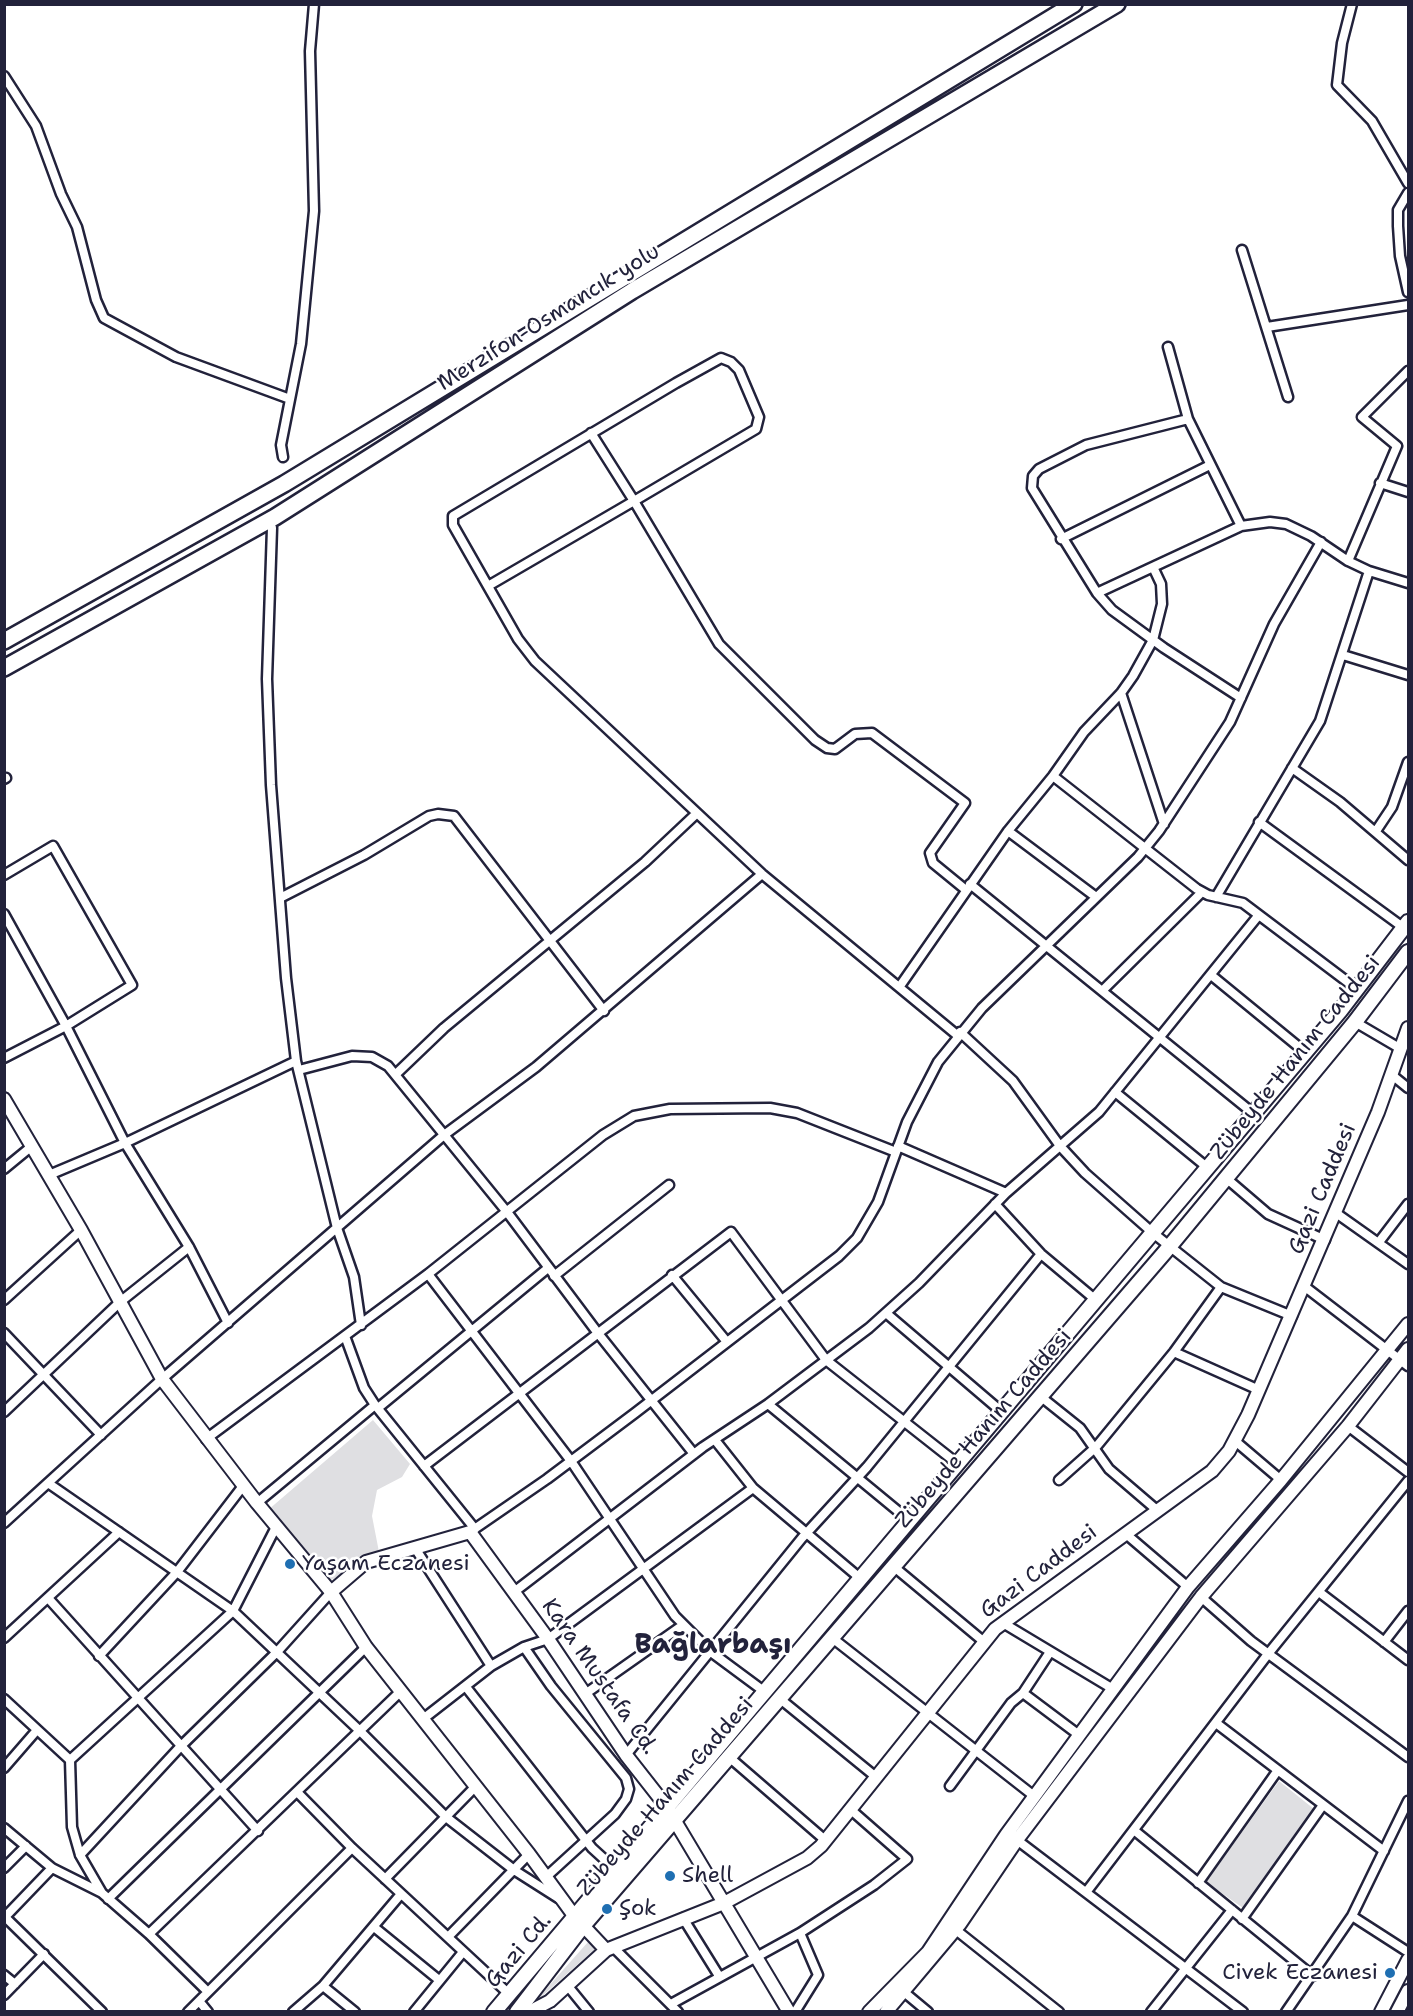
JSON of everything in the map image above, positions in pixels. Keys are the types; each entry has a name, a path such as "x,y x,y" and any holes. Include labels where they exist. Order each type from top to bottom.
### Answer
{"highway":[{"name":"Merzifon-Osmancık yolu","path":"4,640 284,484 1074,4"},
{"name":"Merzifon-Osmancık yolu","path":"4,668 275,517 632,291 1117,4"}],"main road":[{"path":"579,1921 615,1869 666,1806 1254,1114 1357,989 1406,925"},
{"name":"Zübeyde Hanım Caddesi","path":"579,1921 674,1820 1170,1245 1355,1022 1408,952"},
{"name":"Gazi Cd.","path":"494,2012 579,1921"},
{"name":"Gazi Cd.","path":"517,2012 579,1921"}],"street":[{"path":"283,458 281,445 301,344 314,211 310,51 314,4"},
{"path":"1352,4 1342,43 1336,85 1372,121 1408,183"},
{"path":"4,76 36,126 60,194 78,227 96,300 105,318 176,357 290,399"},
{"path":"1408,193 1398,210 1408,292"},
{"path":"1242,250 1288,397"},
{"path":"1267,327 1408,306"},
{"path":"1168,347 1188,418 1241,526"},
{"path":"488,586 756,429 759,417 739,370 731,362 721,358 453,516 453,525 518,639 535,661 762,874 959,1034 1013,1081 1060,1146 1085,1173 1153,1233 1221,1287 1292,1316"},
{"path":"1348,561 1397,446 1362,417 1408,371"},
{"path":"1188,418 1098,440 1036,472 1032,488 1061,539 1097,593 1112,610 1241,698"},
{"path":"591,433 719,644 815,740 827,748 835,749 855,734 872,733 966,803 930,853 933,864 1047,945 1254,1114"},
{"path":"1061,539 1210,465"},
{"path":"1380,483 1408,492"},
{"path":"1097,593 1241,526 1277,522 1321,542 1348,561 1369,571 1408,582"},
{"path":"272,528 267,679 271,785 296,1061 338,1228 354,1277 360,1325"},
{"path":"80,1855 180,1747 277,1652 331,1592 366,1562 473,1531 653,1399 839,1256 857,1238 878,1202 897,1149 938,1062 959,1034 1146,848 1164,824 1230,722 1274,624 1321,542"},
{"path":"900,986 1008,831 1053,776 1084,732 1121,693 1153,640 1162,594 1153,567"},
{"path":"1216,897 1320,721 1369,571"},
{"path":"1343,655 1408,675"},
{"path":"1121,693 1164,824"},
{"path":"1376,831 1392,807 1408,762"},
{"path":"1292,768 1376,831 1408,860"},
{"path":"1053,776 1202,892 1243,903 1357,989"},
{"path":"280,898 364,855 429,816 446,814 454,816 551,939 604,1011"},
{"path":"396,1074 444,1028 645,862 696,814"},
{"path":"1259,822 1406,925"},
{"path":"1008,831 1096,897"},
{"path":"4,875 53,846 132,985 66,1026 4,1058"},
{"path":"4,1523 162,1379 444,1135 536,1067 762,874"},
{"path":"1103,990 1202,892"},
{"path":"4,914 66,1026 125,1143 189,1247 228,1323"},
{"path":"514,1592 694,1454 768,1404 886,1313 919,1283 994,1204 1099,1112 1258,916"},
{"path":"1211,975 1305,1052"},
{"path":"1355,1022 1401,1049"},
{"name":"Gazi Caddesi","path":"529,2012 550,2001 610,1948 723,1903 807,1858 825,1840 983,1641 1003,1623 1212,1472 1234,1440 1292,1316 1392,1075 1408,1028"},
{"path":"299,1070 328,1060 363,1055 380,1060 396,1074 507,1212 597,1332 653,1399 694,1454"},
{"path":"49,1175 125,1143 296,1061"},
{"path":"1392,1075 1408,1088"},
{"path":"1115,1092 1208,1168"},
{"path":"4,1099 81,1230 162,1379 206,1439 331,1592 366,1647 530,1854 579,1921 678,2012"},
{"path":"206,1439 428,1274 613,1128 634,1116 658,1110 756,1107 783,1110 897,1149 1006,1193"},
{"path":"4,1169 32,1146"},
{"path":"1226,1178 1268,1214 1325,1240"},
{"path":"257,1503 472,1332 669,1185"},
{"path":"994,1204 1041,1254 1096,1301"},
{"path":"1379,1242 1408,1204"},
{"path":"1336,1214 1408,1264"},
{"path":"4,1300 81,1230"},
{"path":"424,1466 518,1392 731,1232 826,1359 958,1464"},
{"path":"4,1412 120,1302 189,1247"},
{"path":"626,1755 806,1534 904,1422 1041,1254"},
{"path":"428,1274 571,1461 683,1624 711,1652 765,1692"},
{"path":"672,1275 727,1342"},
{"path":"1059,1480 1096,1447 1174,1352 1221,1287"},
{"path":"1304,1287 1404,1363"},
{"path":"886,1313 1002,1412"},
{"path":"869,2012 927,1952 1034,1796 1188,1587 1281,1480 1408,1324"},
{"path":"4,1333 101,1435"},
{"path":"345,1336 364,1388 376,1407 473,1531"},
{"path":"886,2012 956,1930 1017,1840 1201,1597 1404,1363 1408,1349"},
{"path":"1174,1352 1259,1390"},
{"path":"1040,1396 1080,1428 1096,1447 1109,1469 1158,1511"},
{"path":"768,1404 910,1521"},
{"path":"1348,1426 1408,1472"},
{"path":"715,1440 753,1488 861,1579"},
{"path":"1234,1440 1281,1480"},
{"path":"1087,1891 1268,1654 1408,1481"},
{"path":"48,1483 234,1611 446,1817 514,1870 564,1902"},
{"path":"99,1656 177,1572 243,1486"},
{"path":"423,1719 491,1666 524,1647 548,1639 753,1488"},
{"path":"70,1760 234,1611 276,1527"},
{"name":"Kara Mustafa Cd.","path":"473,1531 626,1755 666,1806 789,2012"},
{"path":"4,1638 119,1532"},
{"path":"1126,1534 1188,1587"},
{"path":"416,1548 491,1666"},
{"path":"893,1566 983,1641"},
{"path":"1318,1592 1408,1660"},
{"path":"1201,1597 1268,1654 1408,1757"},
{"path":"48,1598 258,1831"},
{"path":"1384,1642 1408,1611"},
{"path":"1003,1623 1113,1689"},
{"path":"585,1694 683,1624"},
{"path":"831,1637 926,1714 1034,1796"},
{"path":"105,1896 219,1790 366,1647"},
{"path":"524,1647 551,1686 626,1778 629,1788 622,1806 546,1877"},
{"path":"950,1786 1011,1703 1023,1693 1050,1652"},
{"path":"466,1687 587,1840 615,1869"},
{"path":"149,1934 298,1793 401,1691"},
{"path":"1023,1693 1079,1735"},
{"path":"779,1698 876,1777"},
{"path":"4,1700 70,1760 72,1827 80,1855 105,1896"},
{"path":"1216,1723 1384,1851"},
{"path":"4,1768 37,1730"},
{"path":"729,1756 825,1840"},
{"path":"1198,1883 1278,1770"},
{"path":"385,1879 476,1786"},
{"path":"298,1793 352,1848 509,1994"},
{"path":"1287,2012 1352,1916 1408,1801"},
{"path":"1242,1919 1323,1805"},
{"path":"671,2004 800,1933 907,1859 850,1809"},
{"path":"4,1828 52,1868 105,1896 149,1934 208,1992"},
{"path":"1135,1831 1312,1976"},
{"path":"1017,1840 1087,1891 1243,2012"},
{"path":"4,1868 26,1846"},
{"path":"188,2012 352,1848"},
{"path":"448,1937 530,1854"},
{"path":"52,1868 5,1917 102,2012"},
{"path":"293,2012 323,1986 401,1894"},
{"path":"1151,2012 1185,1966 1232,1910"},
{"path":"1352,1916 1408,1960 1381,2012"},
{"path":"683,1918 719,1976"},
{"path":"374,1927 439,1980"},
{"path":"956,1930 1059,2012"},
{"path":"795,2012 818,1975 800,1933"},
{"path":"414,2012 463,1952"},
{"path":"4,1995 44,1954"},
{"path":"4,1975 15,1984"},
{"path":"567,1985 589,2012"},
{"path":"323,1986 355,2012"},
{"path":"1397,2012 1408,1991"},
{"path":"904,1992 928,2012"},
{"path":"199,2001 208,2012"}],"shaded area":[{"path":"373,1420 410,1464 402,1477 377,1490 372,1516 379,1552 328,1582 268,1510"},
{"path":"1279,1781 1314,1809 1243,1908 1206,1882"},
{"path":"588,1942 595,1949 531,2006"}],"place":[{"name":"Yaşam Eczanesi","path":"290,1564"},
{"name":"Shell","path":"670,1876"},
{"name":"Şok","path":"607,1909"},
{"name":"Civek Eczanesi","path":"1390,1973"}],"district":[{"name":"Bağlarbaşı","path":"713,1646"}]}
